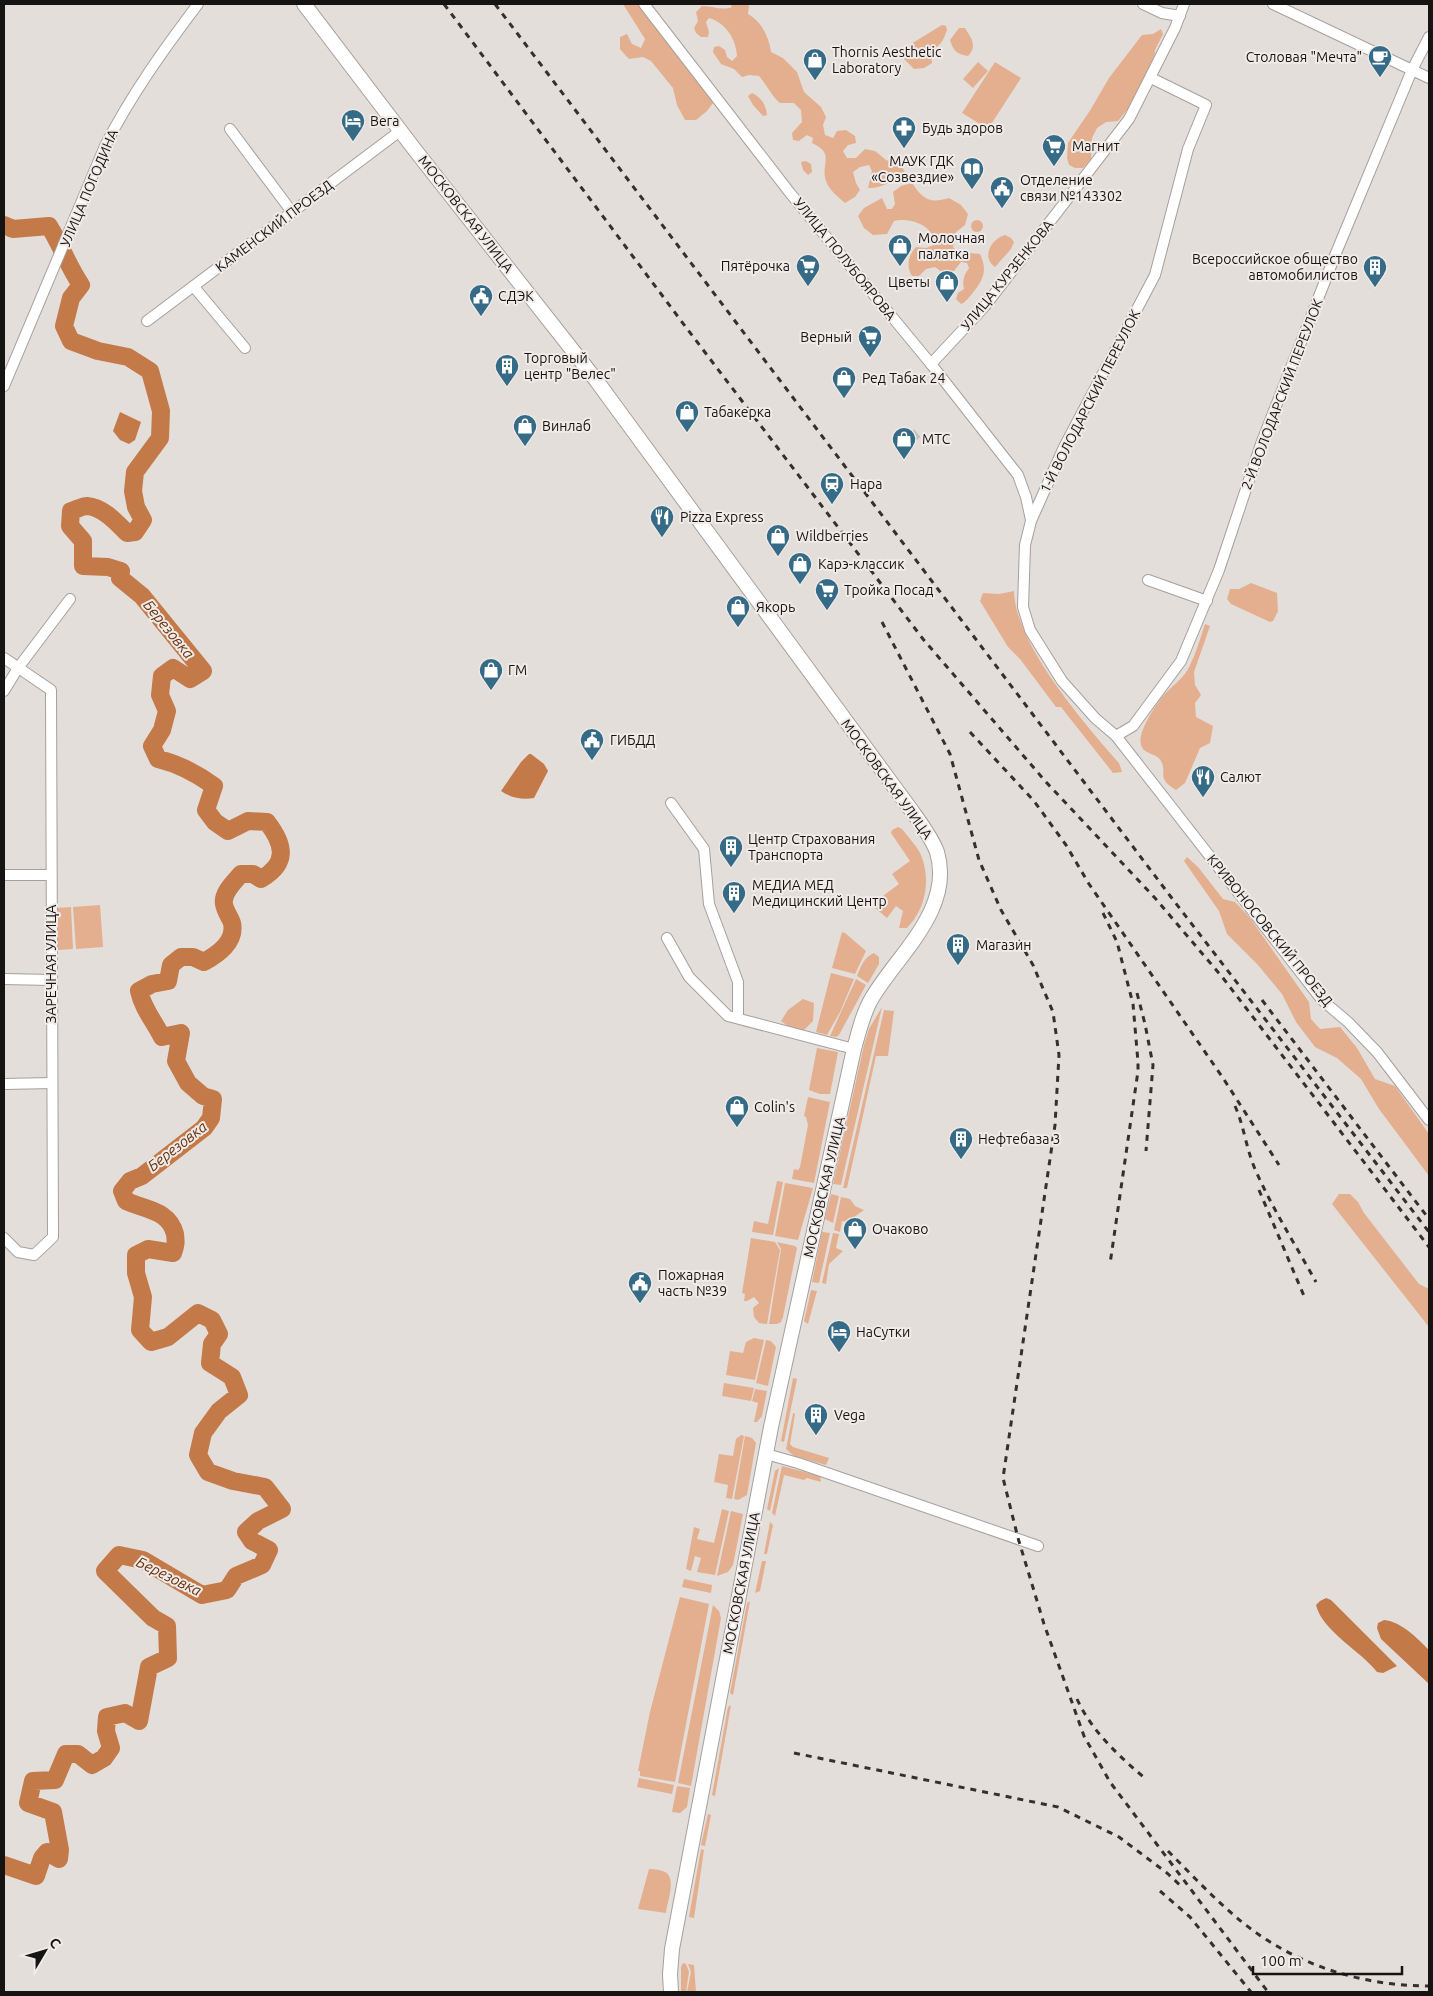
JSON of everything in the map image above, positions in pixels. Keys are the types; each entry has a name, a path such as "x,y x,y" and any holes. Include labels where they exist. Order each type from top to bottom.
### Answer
{"main road":[{"name":"МОСКОВСКАЯ УЛИЦА","path":"304,4 400,131 602,387 909,807 934,845 938,857 940,875 935,902 920,930 871,999 854,1049 766,1454 673,1943 670,1962 671,1992"}],"street":[{"name":"УЛИЦА ПОГОДИНА","path":"4,386 115,126 162,52 198,4"},
{"name":"УЛИЦА ПОЛУБОЯРОВА","path":"644,4 790,192 931,364 1018,475 1026,497 1031,520"},
{"path":"1143,4 1162,13 1180,16"},
{"name":"УЛИЦА КУРЗЕНКОВА","path":"931,364 985,306 1123,127 1151,78 1184,4"},
{"path":"1273,4 1429,78"},
{"name":"2-Й ВОЛОДАРСКИЙ ПЕРЕУЛОК","path":"1116,736 1133,726 1181,661 1220,570 1261,444 1336,253 1412,70 1429,37"},
{"name":"1-Й ВОЛОДАРСКИЙ ПЕРЕУЛОК","path":"1116,736 1095,718 1062,681 1030,630 1024,607 1025,545 1031,520 1064,447 1155,275 1188,149 1206,105 1151,78"},
{"path":"230,129 292,212"},
{"name":"КАМЕНСКИЙ ПРОЕЗД","path":"147,320 194,287 400,131"},
{"path":"194,287 245,348"},
{"path":"1148,580 1207,601"},
{"path":"4,692 18,668 70,599"},
{"path":"4,658 18,668"},
{"name":"ЗАРЕЧНАЯ УЛИЦА","path":"4,1238 18,1252 34,1254 52,1237 51,690 18,668"},
{"name":"КРИВОНОСОВСКИЙ ПРОЕЗД","path":"1116,736 1322,1000 1348,1022 1377,1052 1429,1120"},
{"path":"671,803 704,849 709,904 738,982 738,1018"},
{"path":"4,875 50,875"},
{"path":"667,938 689,977 728,1016 854,1049"},
{"path":"4,980 51,980"},
{"path":"4,1084 52,1083"},
{"path":"766,1454 1038,1546"}],"shaded area":[{"path":"623,4 642,4 705,87 713,103 696,120 685,120 677,105 673,88 651,61 643,57 629,59 620,49 620,37 627,34 632,44 641,48 645,39"},
{"path":"730,4 747,4 749,6 748,14 764,30 771,52 783,58 797,72 804,92 821,107 826,117 823,125 825,135 833,138 837,131 846,130 855,136 856,143 848,145 843,151 847,158 856,158 865,149 875,151 886,160 900,164 905,172 888,183 868,188 872,171 869,165 860,167 853,172 860,190 855,197 845,203 837,196 826,181 825,155 819,147 812,143 813,138 807,135 799,141 793,140 792,133 802,122 801,110 794,103 780,103 759,76 749,75 742,77 734,69 721,64 713,52 714,47 719,46 725,50 727,57 732,61 737,56 735,44 729,32 715,20 709,18 706,22 709,32 708,37 701,37 696,33 694,28 698,21 696,12 702,6 725,9 732,7"},
{"path":"942,25 946,26 947,30 942,42 932,52 932,63 924,68 914,69 904,59 903,51 906,47"},
{"path":"959,28 965,28 973,45 973,49 968,56 956,51 951,44 950,40"},
{"path":"1161,29 1163,34 1155,50 1154,60 1144,85 1118,121 1106,122 1097,128 1092,138 1091,159 1083,168 1075,168 1069,165 1067,158 1068,143 1109,78 1142,35 1153,34"},
{"path":"978,62 988,71 973,88 963,79"},
{"path":"995,62 1021,78 988,129 962,113"},
{"path":"752,93 763,102 767,115 763,116 753,105 748,96"},
{"path":"806,161 811,164 812,172 808,175 803,170 801,162"},
{"path":"912,183 927,199 942,200 949,198 961,205 968,214 965,225 956,232 953,247 961,255 970,253 980,254 984,270 976,289 961,304 956,299 958,293 964,289 964,278 969,268 967,263 961,262 953,272 943,273 935,267 926,269 919,276 912,276 910,272 909,261 916,247 926,248 934,245 932,234 928,229 914,222 898,220 894,221 887,234 873,235 864,228 858,216 864,208 882,198 887,209 892,209 895,204 893,192 901,186"},
{"path":"975,220 979,220 983,226 979,232 975,232 971,228 971,224"},
{"path":"1005,235 1014,242 1011,249 995,267 989,258 989,249 996,240"},
{"path":"120,412 141,422 135,440 129,444 120,440 113,431"},
{"path":"1251,583 1277,593 1278,611 1273,621 1270,622 1231,604 1227,599 1230,589 1239,589"},
{"path":"1014,591 1017,612 1026,635 1039,658 1071,705 1119,763 1122,772 1113,773 1061,707 1056,707 1020,659 1008,647 980,601 983,593 999,594"},
{"path":"1205,624 1210,626 1194,672 1195,685 1201,695 1195,703 1196,717 1213,726 1210,743 1200,748 1185,783 1176,790 1164,779 1163,765 1159,758 1145,751 1140,740 1144,727 1156,706 1187,671"},
{"path":"529,754 544,764 548,771 534,798 517,798 501,791 521,762"},
{"path":"898,827 902,829 921,855 926,874 925,894 919,912 907,928 899,928 903,911 896,906 887,918 874,907 875,902 899,884 892,874 910,861 891,833 892,830"},
{"path":"1187,857 1198,867 1223,899 1235,902 1250,918 1309,1002 1311,1019 1320,1029 1340,1027 1357,1048 1375,1079 1395,1086 1429,1134 1429,1176 1379,1109 1361,1079 1337,1058 1315,1047 1296,1022 1282,994 1258,965 1227,934 1219,911 1184,861"},
{"path":"100,905 103,947 76,949 73,907"},
{"path":"71,907 73,949 58,950 56,908"},
{"path":"842,932 866,951 855,974 832,968"},
{"path":"874,953 879,957 879,964 868,983 857,976 865,959"},
{"path":"831,973 854,979 840,1012 827,1035 816,1032"},
{"path":"856,979 866,985 839,1035 836,1037 830,1036"},
{"path":"803,999 814,1003 813,1021 804,1030 792,1029 781,1021 788,1010"},
{"path":"882,1007 841,1185 833,1184 864,1045 869,1029"},
{"path":"884,1010 894,1011 888,1056 876,1056 847,1188 843,1188"},
{"path":"817,1048 838,1052 830,1094 820,1094 809,1090"},
{"path":"808,1097 830,1102 814,1183 792,1179 794,1169 798,1170 800,1167 808,1125 804,1116"},
{"path":"777,1181 783,1182 773,1235 752,1232 754,1221 768,1224"},
{"path":"785,1183 813,1188 798,1240 775,1236"},
{"path":"831,1194 839,1196 833,1223 825,1219"},
{"path":"1339,1194 1350,1194 1358,1202 1364,1213 1419,1284 1429,1289 1429,1327 1332,1204"},
{"path":"841,1197 850,1199 855,1206 864,1210 847,1222 842,1221 840,1232 834,1230"},
{"path":"822,1232 830,1233 819,1283 812,1282"},
{"path":"833,1233 839,1234 836,1248 843,1251 829,1264 826,1284 822,1283"},
{"path":"751,1238 775,1242 780,1250 767,1324 759,1323 754,1317 753,1308 759,1303 754,1297 744,1301 745,1294 742,1293"},
{"path":"777,1242 797,1248 783,1317 781,1322 777,1324 769,1324 781,1249"},
{"path":"811,1290 817,1291 808,1324 804,1321"},
{"path":"754,1338 764,1340 755,1380 726,1375 730,1351 743,1353 746,1342"},
{"path":"766,1340 771,1341 776,1347 768,1386 756,1383"},
{"path":"793,1378 797,1379 784,1442 781,1441"},
{"path":"724,1383 754,1388 751,1401 722,1396"},
{"path":"755,1389 767,1391 762,1416 757,1422 754,1422 758,1403 752,1401"},
{"path":"793,1413 795,1414 790,1444 793,1447 829,1458 826,1465 794,1456 786,1449"},
{"path":"741,1435 744,1436 732,1499 726,1498 728,1485 714,1482 719,1454 733,1456 736,1439"},
{"path":"745,1436 752,1438 756,1443 747,1495 738,1500 734,1499"},
{"path":"782,1466 820,1476 821,1482 784,1475 775,1516 772,1513"},
{"path":"779,1468 770,1511 767,1509 775,1471"},
{"path":"722,1509 729,1511 715,1575 697,1572 701,1558 695,1556 691,1571 686,1569 694,1527 700,1529 697,1539 714,1543"},
{"path":"731,1511 743,1514 733,1565 728,1572 717,1576"},
{"path":"770,1522 773,1525 767,1554 764,1554"},
{"path":"762,1561 766,1561 760,1591 755,1593"},
{"path":"684,1579 712,1585 711,1593 682,1587"},
{"path":"680,1597 709,1604 675,1782 640,1776 640,1771 638,1771 650,1712"},
{"path":"1326,1598 1331,1600 1397,1666 1383,1673 1377,1672 1334,1632 1320,1614 1316,1605"},
{"path":"750,1601 733,1695 730,1693 747,1603"},
{"path":"713,1605 719,1611 721,1618 691,1786 678,1783"},
{"path":"1384,1620 1403,1627 1429,1650 1429,1684 1381,1639 1377,1628 1378,1623"},
{"path":"731,1705 715,1796 712,1795 728,1707"},
{"path":"639,1778 674,1785 672,1794 637,1787"},
{"path":"677,1786 690,1788 687,1807 680,1813 672,1812"},
{"path":"708,1814 711,1815 705,1846 701,1845"},
{"path":"701,1849 704,1850 694,1918 689,1917"},
{"path":"649,1869 665,1872 669,1875 671,1885 666,1913 638,1909"},
{"path":"683,1963 686,1964 689,1972 686,1992 681,1992 681,1967"},
{"path":"688,1964 694,1965 696,1992 687,1992 691,1972"}],"waterway":[{"name":"Березовка","path":"4,225 13,229 49,226 81,285 71,298 64,326 71,341 98,351 128,357 150,371 161,411 160,438 135,472 133,491 136,507 143,520 135,532 127,533 104,512 87,506 71,511 70,526 83,541 83,566 108,567 121,571 120,578 142,596 203,671 190,679 173,668 162,676 160,695 167,711 162,730 152,746 158,759 187,770 214,786 206,810 215,822 228,831 248,821 267,822 280,845 280,860 270,873 261,879 253,874 241,874 227,892 224,904 233,930 225,947 204,962 193,957 181,957 171,965 168,981 152,984 139,991 146,1009 162,1037 181,1033 176,1061 188,1083 203,1096 213,1099 211,1118 204,1128 142,1176 130,1181 122,1191 126,1201 162,1215 168,1220 175,1234 176,1244 173,1253 148,1249 136,1255 136,1273 143,1297 140,1330 151,1342 168,1337 198,1313 212,1320 219,1334 212,1344 210,1363 232,1377 239,1395 219,1411 203,1433 198,1455 208,1472 233,1481 265,1487 282,1509 258,1521 246,1532 252,1541 269,1550 262,1565 236,1576 227,1590 202,1595 143,1560 119,1555 105,1571 153,1618 167,1626 168,1658 149,1667 139,1721 125,1713 107,1717 106,1731 111,1748 104,1758 92,1765 78,1754 66,1754 55,1780 33,1781 28,1803 53,1812 60,1850 59,1859 47,1852 42,1858 36,1876 4,1865"}],"tunnel":[{"path":"898,449 920,431"}],"railway":[{"path":"444,4 685,326 923,639 1046,782 1155,898 1223,978 1429,1247"},
{"path":"495,4 1171,897 1429,1232"},
{"path":"882,622 950,754 979,860 1001,910 1033,965 1053,1012 1059,1055 1055,1125 1003,1478 1018,1538 1044,1624 1084,1736 1110,1782 1268,1992"},
{"path":"970,732 1034,801 1066,845 1089,884 1223,1078 1279,1165"},
{"path":"1103,913 1117,942 1133,1004 1138,1062 1110,1264"},
{"path":"1137,993 1153,1065 1146,1151"},
{"path":"1262,1000 1429,1219"},
{"path":"1235,1106 1252,1161 1262,1183 1276,1212 1316,1282"},
{"path":"1259,1190 1304,1296"},
{"path":"1077,1699 1090,1722 1099,1733 1117,1753 1147,1780"},
{"path":"794,1753 1058,1807 1119,1837 1167,1873 1182,1887"},
{"path":"1168,1851 1232,1914 1284,1950 1330,1970 1354,1977 1379,1982 1429,1986"},
{"path":"1160,1891 1190,1917 1251,1992"}],"place":[{"name":"Столовая \"Мечта\"","path":"1380,78"},
{"name":"Thornis Aesthetic Laboratory","path":"815,81"},
{"name":"Вега","path":"353,142"},
{"name":"Будь здоров","path":"904,149"},
{"name":"Магнит","path":"1054,167"},
{"name":"МАУК ГДК «Созвездие»","path":"972,190"},
{"name":"Отделение связи №143302","path":"1002,209"},
{"name":"Молочная палатка","path":"900,267"},
{"name":"Пятёрочка","path":"808,287"},
{"name":"Всероссийское общество автомобилистов","path":"1375,288"},
{"name":"Цветы","path":"947,303"},
{"name":"СДЭК","path":"481,317"},
{"name":"Верный","path":"870,358"},
{"name":"Торговый центр \"Велес\"","path":"507,387"},
{"name":"Ред Табак 24","path":"844,399"},
{"name":"Табакерка","path":"687,433"},
{"name":"Винлаб","path":"525,447"},
{"name":"МТС","path":"904,460"},
{"name":"Нара","path":"832,505"},
{"name":"Pizza Express","path":"662,538"},
{"name":"Wildberries","path":"778,557"},
{"name":"Карэ-классик","path":"800,585"},
{"name":"Тройка Посад","path":"827,611"},
{"name":"Якорь","path":"738,628"},
{"name":"ГМ","path":"491,691"},
{"name":"ГИБДД","path":"592,761"},
{"name":"Салют","path":"1203,798"},
{"name":"Центр Страхования Транспорта","path":"731,868"},
{"name":"МЕДИА МЕД Медицинский Центр","path":"734,914"},
{"name":"Магазин","path":"958,966"},
{"name":"Colin's","path":"737,1128"},
{"name":"Нефтебаза 3","path":"961,1160"},
{"name":"Очаково","path":"855,1250"},
{"name":"Пожарная часть №39","path":"640,1304"},
{"name":"НаСутки","path":"839,1353"},
{"name":"Vega","path":"816,1436"}]}
